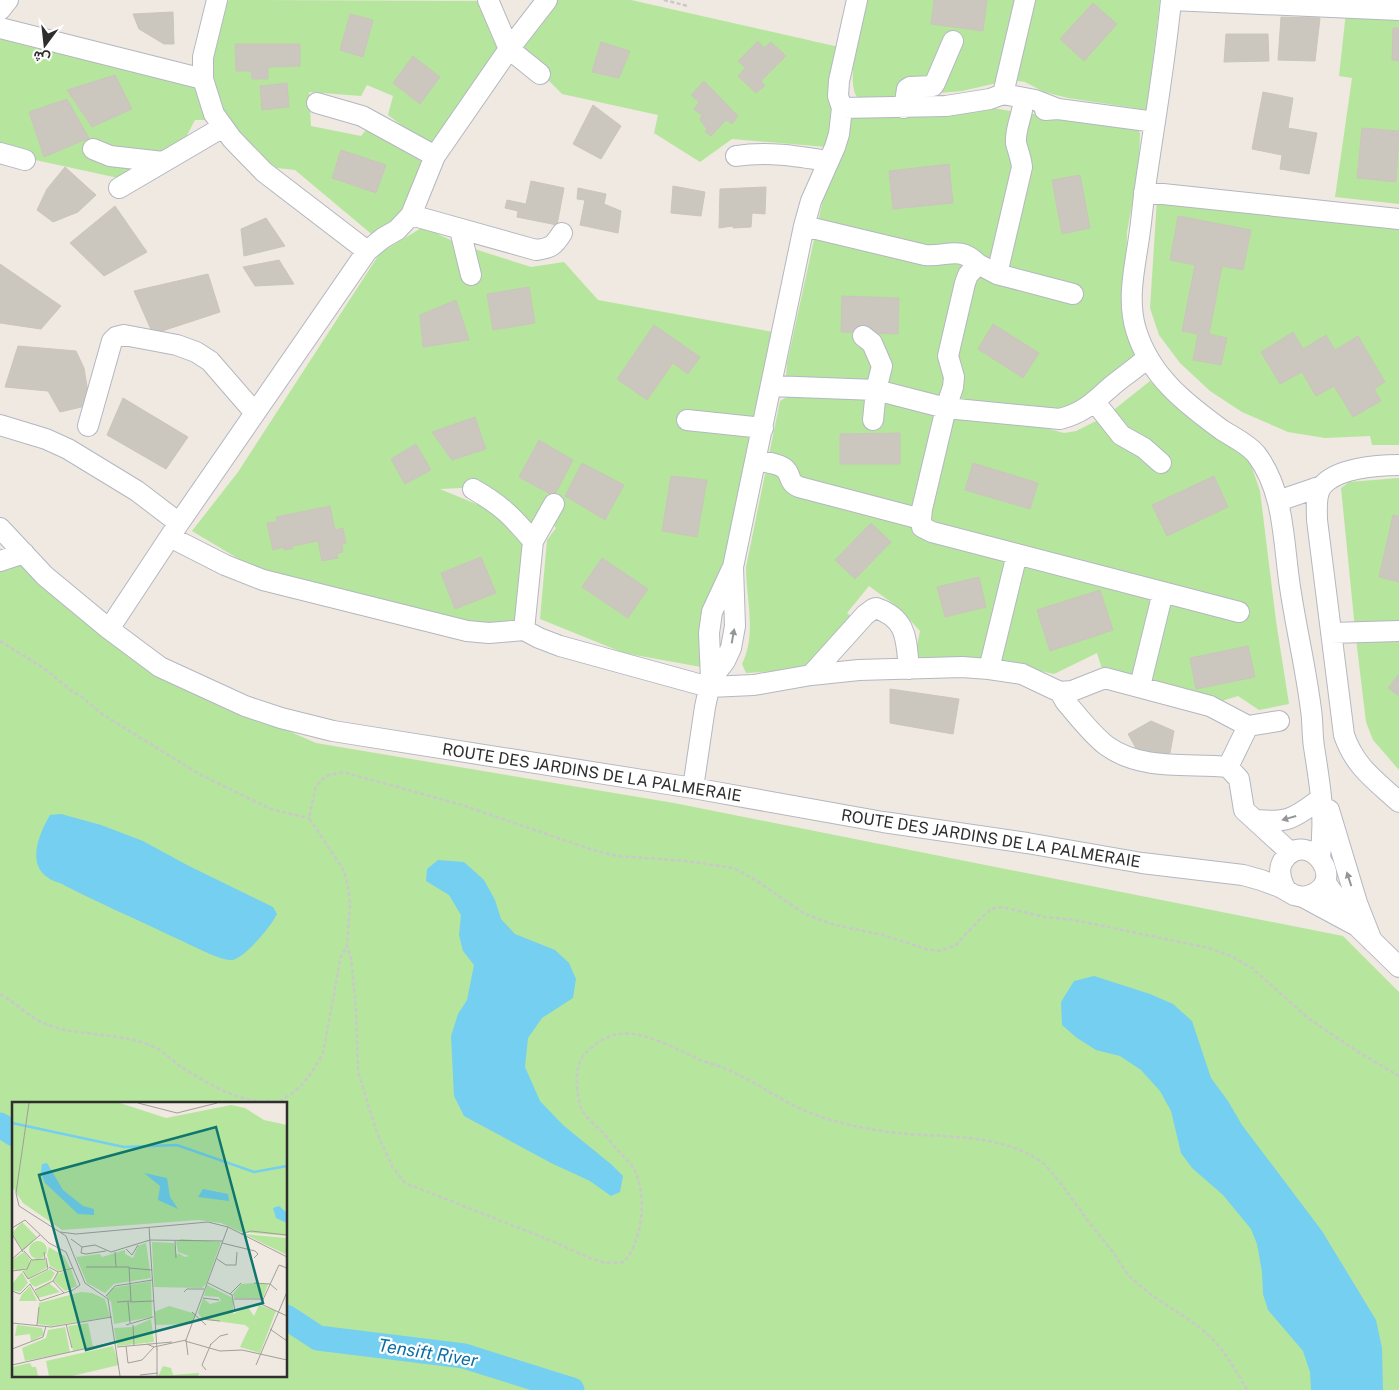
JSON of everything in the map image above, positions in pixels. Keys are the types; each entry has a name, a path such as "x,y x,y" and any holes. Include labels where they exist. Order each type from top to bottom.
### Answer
{"street":[{"path":"0,10 8,0"},
{"path":"217,0 202,57 203,80 214,114 232,139 264,172 367,251"},
{"path":"488,0 509,49 540,74"},
{"path":"109,630 174,530 367,251 383,238 398,230 411,215 435,156 509,49 547,0"},
{"path":"694,788 710,683 725,661 731,648 735,626 733,567 804,226 811,201 839,134 842,108 838,96 840,81 857,0"},
{"path":"997,96 1025,0"},
{"path":"1325,882 1320,890 1312,895 1295,893 1282,882 1280,873 1299,856 1322,842 1311,711 1278,501 1266,469 1254,451 1185,402 1162,380 1147,358 1136,332 1131,309 1132,280 1161,88 1170,0 1399,10"},
{"path":"0,28 203,80"},
{"path":"904,108 907,90 910,87 927,88 933,86 953,41"},
{"path":"842,108 946,106 997,96 1035,100 1058,109"},
{"path":"997,96 1008,107 1022,110 1058,109 1155,122"},
{"path":"317,103 362,116 435,156"},
{"path":"997,274 1022,167 1016,141 1017,127 1022,110"},
{"path":"119,188 223,126"},
{"path":"93,149 110,156 163,162"},
{"path":"0,153 25,160"},
{"path":"736,156 772,154 828,161"},
{"path":"1144,192 1399,219"},
{"path":"411,215 536,250 554,245 562,233"},
{"path":"804,226 925,254 937,256 958,252 997,274 1073,294"},
{"path":"460,230 470,275"},
{"path":"978,264 968,275 965,283 948,356 954,377 953,387 946,408 921,519 922,527 932,532 1239,612"},
{"path":"88,426 112,341 116,336 124,335 177,345 196,352 210,361 255,413"},
{"path":"863,336 872,343 882,366 876,390 873,420"},
{"path":"771,386 876,390 946,408 1060,419 1075,415 1095,402 1147,358"},
{"path":"1095,402 1121,435 1144,448 1161,463"},
{"path":"687,420 763,428"},
{"path":"0,425 46,439 68,449 137,491 174,530 225,565 263,580 467,631 489,633 524,630 560,646 710,683 754,685 812,675 859,670 962,667 1022,674 1060,692 1072,691 1105,678 1210,706 1248,726 1279,721"},
{"path":"756,460 782,466 786,469 791,482 799,487 921,519"},
{"path":"1278,501 1322,486 1332,478 1345,473 1377,466 1399,465"},
{"path":"1322,486 1318,496 1317,520 1344,735 1357,763 1399,802"},
{"path":"473,489 494,501 508,512 533,541"},
{"path":"524,630 533,541 554,504"},
{"name":"ROUTE DES JARDINS DE LA PALMERAIE","path":"0,528 44,576 109,630 160,667 202,688 245,706 281,718 333,731 694,788 883,822 1026,843 1142,863 1243,875 1295,893 1357,926"},
{"path":"0,561 24,553"},
{"path":"989,669 1017,554"},
{"path":"1140,686 1163,592"},
{"path":"812,675 865,614 873,608 897,620 903,628 906,639 908,669"},
{"path":"1331,633 1399,631"},
{"path":"1060,692 1065,701 1107,746 1128,757 1152,764 1228,768 1239,779 1244,810 1299,856"},
{"path":"1228,768 1248,726"},
{"path":"1257,820 1272,822 1296,817 1318,793"},
{"path":"1318,793 1372,941"},
{"name":"ROUTE DES JARDINS DE LA PALMERAIE","path":"1243,875 1299,856 1325,865 1325,882 1357,926 1399,967"}],"path":[{"path":"664,0 688,6"},
{"path":"0,641 48,671 102,714 199,774 273,810 309,818 342,869 348,885 350,903 346,947 341,956 323,1053 303,1085 280,1101 264,1102 237,1097 186,1070 152,1046 128,1037 65,1030 44,1023 30,1016 19,1006 0,994"},
{"path":"309,818 316,786 326,776 343,772 462,805 541,833 617,856 648,860 686,861 734,868 754,879 803,913 835,925 883,935 926,949 940,951 956,945 978,920 991,910 1002,907 1209,948 1232,956 1252,968 1308,1018 1355,1050 1399,1076"},
{"path":"346,947 351,957 356,1009 358,1072 377,1133 392,1166 405,1183 590,1258 604,1263 624,1262 631,1253 641,1214 642,1204 636,1172 582,1111 577,1097 576,1076 578,1066 584,1056 606,1037 625,1034 638,1036 667,1045 720,1067 754,1083 801,1110 842,1124 890,1132 955,1136 988,1141 1018,1149 1034,1157 1044,1163 1068,1192 1125,1271 1152,1296 1208,1335 1224,1352 1247,1390"}],"green space":[{"path":"229,0 481,1 499,53 431,148 388,115 393,96 367,85 361,96 309,92 311,126 361,136 369,126 424,163 407,214 375,237 295,170 277,168 248,146 223,111 210,77 220,10"},
{"path":"553,0 631,0 839,47 826,147 732,139 700,162 654,133 658,115 562,94 517,48"},
{"path":"866,0 1160,0 1147,110 1068,98 1044,92 1025,82 1010,80 962,91 870,99 858,98 854,91 853,66"},
{"path":"1346,12 1399,15 1399,204 1335,197 1352,78 1339,76"},
{"path":"0,33 193,85 211,120 195,120 185,139 123,179 26,158 0,150"},
{"path":"987,107 1134,125 1140,133 1139,167 1127,232 1126,278 1143,358 1072,413 977,405 787,382 787,363 826,185 849,114"},
{"path":"1157,199 1399,225 1399,445 1372,445 1370,436 1325,438 1288,432 1242,412 1210,391 1180,363 1159,335 1150,308"},
{"path":"423,227 459,244 531,267 564,262 598,300 773,332 756,434 701,667 624,653 540,619 547,540 556,528 541,511 530,531 483,487 440,489 498,513 529,541 521,618 478,629 264,574 192,531 238,472 380,253"},
{"path":"1150,381 1182,411 1221,437 1250,462 1260,491 1276,621 1289,704 1259,710 1238,696 1212,704 1105,678 1097,653 1054,674 991,660 914,662 920,631 899,608 869,586 847,613 854,619 813,663 780,671 746,673 742,664 749,641 750,616 746,567 780,401 790,395 848,394 1020,421 1064,433 1076,431 1106,416"},
{"path":"1399,478 1399,628 1355,629 1341,488 1349,482"},
{"path":"0,558 24,565 154,672 316,743 674,803 1343,936 1399,992 1399,1390 0,1390"},
{"path":"1399,638 1399,770 1373,740 1366,722 1356,639"}],"water":[{"path":"61,814 101,825 143,841 273,907 277,914 270,926 257,941 237,958 232,960 226,959 202,950 49,878 41,872 36,854 41,834 50,815"},
{"path":"438,860 464,862 484,880 495,900 501,919 515,934 555,950 569,963 576,979 573,998 542,1018 528,1038 525,1067 540,1101 563,1125 623,1176 620,1192 611,1196 590,1181 551,1163 464,1116 454,1096 451,1036 458,1014 467,1000 474,965 463,951 459,935 461,915 449,895 426,881 427,869"},
{"path":"1094,976 1150,994 1173,1004 1192,1021 1211,1078 1228,1101 1242,1125 1322,1231 1376,1320 1382,1348 1383,1390 1311,1390 1310,1372 1303,1351 1268,1310 1263,1294 1262,1272 1257,1244 1251,1229 1223,1195 1192,1168 1181,1153 1171,1111 1160,1091 1141,1070 1120,1056 1096,1050 1077,1038 1062,1025 1061,1002 1074,981"}],"building":[{"path":"934,0 987,0 983,31 931,24"},
{"path":"1093,3 1117,24 1084,61 1060,39"},
{"path":"173,12 174,44 164,44 139,29 133,14"},
{"path":"350,14 373,20 363,57 340,50"},
{"path":"1281,17 1320,18 1315,61 1278,60"},
{"path":"1393,28 1399,28 1399,61 1392,60"},
{"path":"1226,34 1268,34 1269,61 1224,62"},
{"path":"758,41 764,48 771,42 786,56 761,81 765,86 756,93 738,76 745,68 738,61"},
{"path":"601,42 630,51 619,78 592,72"},
{"path":"235,44 300,44 300,66 268,67 268,79 252,79 251,71 236,71"},
{"path":"413,56 440,77 420,104 393,83"},
{"path":"115,75 132,109 92,127 67,90"},
{"path":"704,81 738,116 732,124 726,120 711,136 705,132 707,129 700,120 702,115 694,109 699,102 691,95"},
{"path":"287,83 289,107 262,110 260,86"},
{"path":"1263,92 1293,98 1288,128 1317,133 1309,174 1280,169 1282,155 1252,149"},
{"path":"67,99 89,138 44,157 29,112"},
{"path":"593,105 621,126 601,159 573,144"},
{"path":"1362,128 1399,131 1396,182 1357,178"},
{"path":"341,150 386,165 376,193 332,178"},
{"path":"949,164 953,203 893,209 889,171"},
{"path":"65,167 96,195 78,212 53,222 37,210 47,189"},
{"path":"1080,175 1090,228 1062,234 1052,180"},
{"path":"531,181 564,188 557,225 517,217 518,211 505,208 507,200 526,204"},
{"path":"673,186 705,192 701,216 671,213"},
{"path":"766,187 765,214 752,213 751,227 733,228 733,226 719,228 720,189"},
{"path":"578,188 606,194 604,204 621,211 618,233 580,225 585,200 577,199"},
{"path":"115,206 147,252 104,276 70,243"},
{"path":"1178,216 1251,230 1243,270 1222,266 1209,334 1227,338 1221,365 1193,360 1198,334 1182,331 1195,265 1170,260"},
{"path":"266,218 285,246 244,256 241,229"},
{"path":"279,260 294,284 255,286 243,267"},
{"path":"0,264 61,306 41,329 0,323"},
{"path":"208,274 220,312 153,334 134,291"},
{"path":"529,287 535,323 493,330 487,294"},
{"path":"842,296 899,298 898,334 841,332"},
{"path":"456,300 469,340 423,347 420,315"},
{"path":"993,324 1039,353 1023,378 978,349"},
{"path":"654,325 700,357 688,374 673,363 647,400 617,379"},
{"path":"1293,332 1303,349 1326,335 1335,350 1358,336 1385,382 1374,389 1381,401 1353,417 1334,386 1316,396 1302,372 1280,384 1261,352"},
{"path":"18,346 76,351 84,368 90,405 60,412 48,391 5,387"},
{"path":"123,398 188,437 166,469 107,435"},
{"path":"475,417 486,449 452,460 432,432"},
{"path":"900,433 900,464 840,464 840,434"},
{"path":"539,440 573,460 554,496 519,477"},
{"path":"416,444 431,470 405,484 391,459"},
{"path":"582,463 624,485 605,520 565,496"},
{"path":"973,463 1038,483 1030,509 965,490"},
{"path":"671,476 707,480 697,537 662,531"},
{"path":"1214,476 1228,507 1167,536 1152,505"},
{"path":"330,506 335,530 343,528 346,543 342,544 343,552 337,553 338,558 322,561 318,541 293,546 292,549 284,550 284,547 273,550 267,523 277,522 276,517"},
{"path":"1393,515 1399,516 1399,582 1379,577"},
{"path":"871,523 891,542 855,579 835,560"},
{"path":"481,557 496,593 455,609 441,573"},
{"path":"602,558 648,589 628,618 582,587"},
{"path":"979,577 986,607 945,617 937,587"},
{"path":"1100,590 1113,630 1050,651 1037,610"},
{"path":"1248,646 1255,677 1196,689 1190,658"},
{"path":"1399,674 1399,696 1388,688"},
{"path":"890,689 959,699 953,734 890,723"},
{"path":"1151,721 1174,731 1170,753 1153,761 1141,757 1128,734"}],"waterway":[{"name":"Tensift River","path":"0,1125 12,1133"},
{"name":"Tensift River","path":"288,1318 318,1338 464,1356 572,1390"}]}
